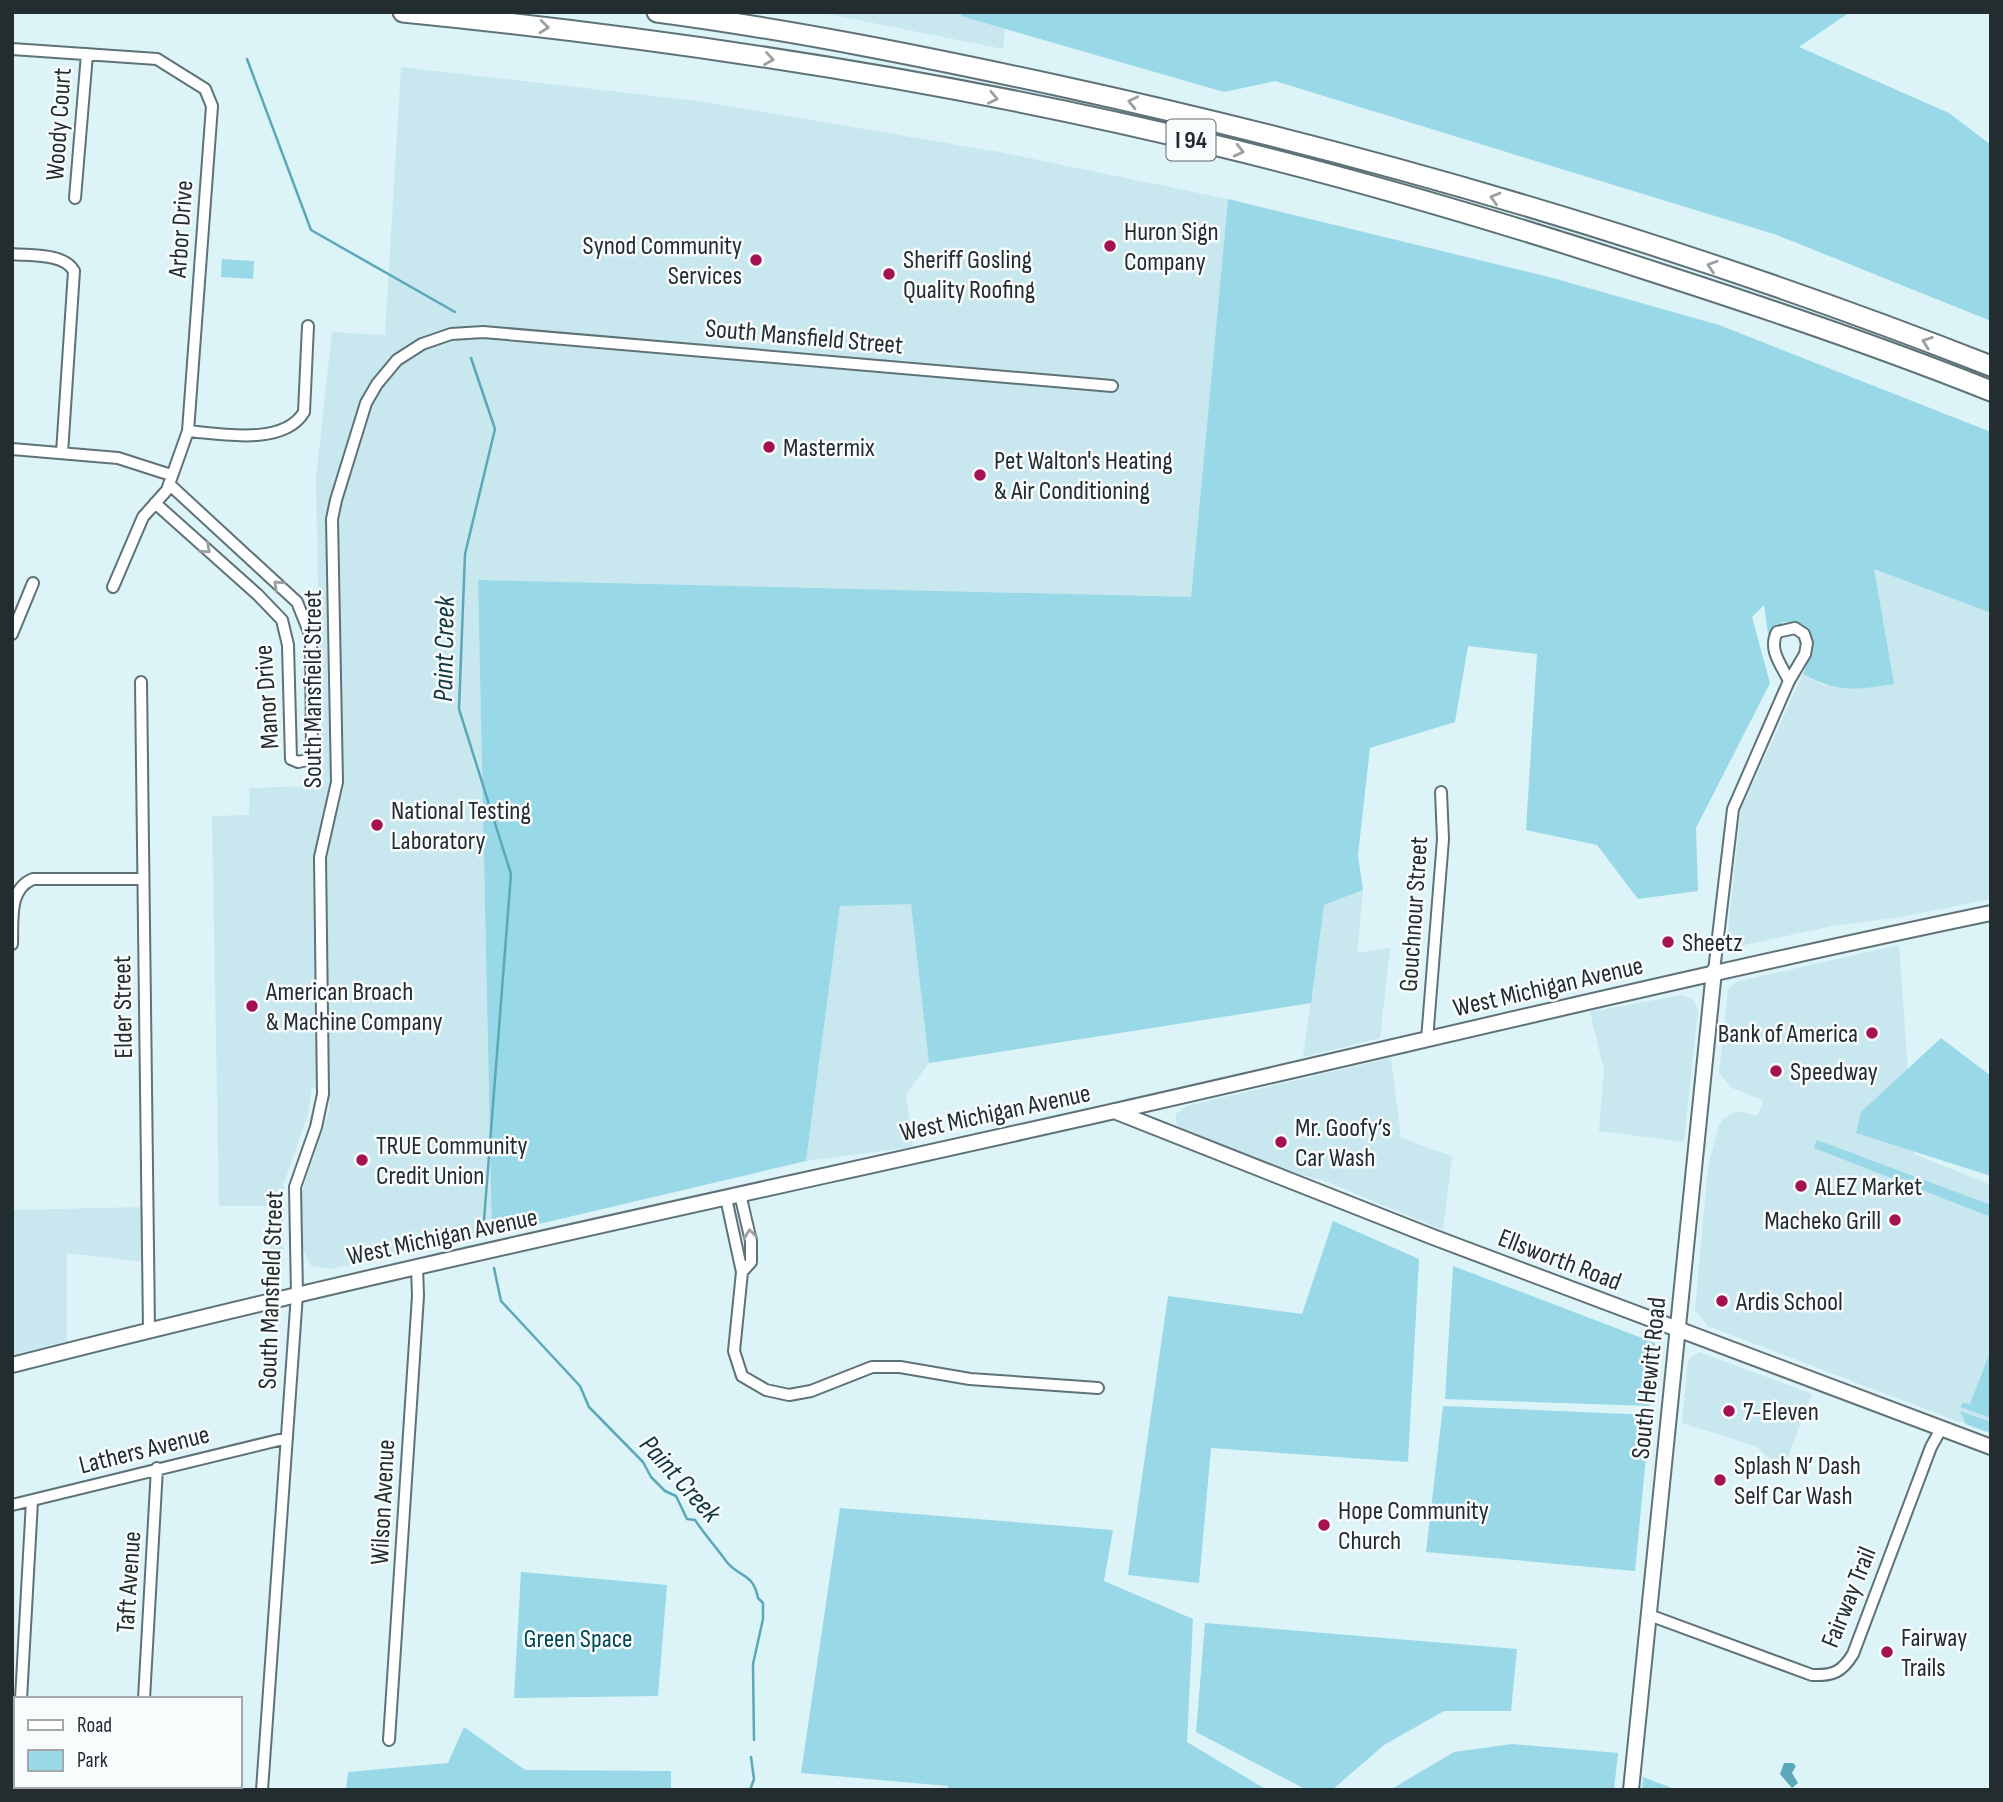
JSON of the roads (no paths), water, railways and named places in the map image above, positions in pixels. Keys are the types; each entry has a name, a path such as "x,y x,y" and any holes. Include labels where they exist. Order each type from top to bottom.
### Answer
{"highway":[{"name":"I 94","path":"403,12 610,34 920,83 1211,144 1333,175 1573,245 1764,307 1991,391"},
{"name":"I 94","path":"657,12 874,46 1325,148 1578,222 1801,296 1991,366"},
{"path":"1953,376 1991,398"}],"main road":[{"name":"West Michigan Avenue","path":"12,1365 297,1294 1427,1040 1714,971 1991,913"},
{"name":"South Hewitt Road","path":"1631,1790 1714,971"},
{"name":"Ellsworth Road","path":"1114,1111 1677,1330 1991,1447"}],"street":[{"path":"12,49 87,54"},
{"name":"Arbor Drive","path":"87,54 157,59 205,89 212,106 188,431 170,480 143,517 113,587"},
{"name":"Woody Court","path":"75,198 87,54"},
{"path":"12,254 50,258 70,264 74,274 62,453"},
{"path":"188,431 243,437 285,428 298,421 304,412 308,327"},
{"name":"South Mansfield Street","path":"262,1790 297,1294 295,1186 316,1127 323,1094 320,857 337,782 332,519 366,403 377,384 397,360 422,344 451,334 483,332 1112,386"},
{"name":"Manor Drive","path":"12,449 118,458 170,480 297,602 311,637 312,751 307,760 298,762 292,759 288,645 282,620 258,595 155,503"},
{"path":"12,634 33,583"},
{"path":"1714,971 1733,809 1807,643 1804,634 1795,628 1777,632 1773,640 1773,650 1789,681"},
{"name":"Elder Street","path":"141,682 149,1330"},
{"name":"Gouchnour Street","path":"1427,1040 1443,839 1441,792"},
{"path":"12,944 16,895 24,882 33,879 143,879"},
{"path":"733,1196 742,1272 734,1351 743,1376 766,1390 789,1395 811,1391 872,1367 900,1367 970,1379 1098,1388"},
{"name":"Wilson Avenue","path":"389,1740 418,1288 416,1267"},
{"name":"Fairway Trail","path":"1649,1615 1812,1675 1836,1674 1846,1666 1853,1654 1931,1447 1941,1429"},
{"name":"Lathers Avenue","path":"12,1505 287,1438"},
{"name":"Taft Avenue","path":"144,1697 157,1468"},
{"path":"21,1697 32,1501"}],"waterway":[{"name":"Paint Creek","path":"247,59 311,230 455,312"},
{"name":"Paint Creek","path":"471,358 495,429 465,554 459,709 511,874 483,1233"},
{"name":"Paint Creek","path":"494,1268 501,1301 580,1386 589,1407 643,1462 651,1477 665,1491 676,1496 687,1519 695,1520 726,1561 753,1584 763,1603 763,1619 753,1664 754,1740"},
{"name":"Paint Creek","path":"750,1790 754,1779 751,1757"}],"place":[{"name":"Huron Sign Company","path":"1110,246"},
{"name":"Synod Community Services","path":"756,260"},
{"name":"Sheriff Gosling Quality Roofing","path":"889,274"},
{"name":"Mastermix","path":"769,447"},
{"name":"Pet Walton's Heating & Air Conditioning","path":"980,475"},
{"name":"National Testing Laboratory","path":"377,825"},
{"name":"Sheetz","path":"1668,942"},
{"name":"American Broach & Machine Company","path":"252,1006"},
{"name":"Bank of America","path":"1872,1033"},
{"name":"Speedway","path":"1776,1071"},
{"name":"Mr. Goofy’s Car Wash","path":"1281,1142"},
{"name":"TRUE Community Credit Union","path":"362,1160"},
{"name":"ALEZ Market","path":"1801,1186"},
{"name":"Macheko Grill","path":"1895,1220"},
{"name":"Ardis School","path":"1722,1301"},
{"name":"7-Eleven","path":"1729,1411"},
{"name":"Splash N’ Dash Self Car Wash","path":"1720,1480"},
{"name":"Hope Community Church","path":"1324,1525"},
{"name":"Fairway Trails","path":"1887,1652"}],"park label":[{"name":"Green Space","path":"578,1638"}]}
